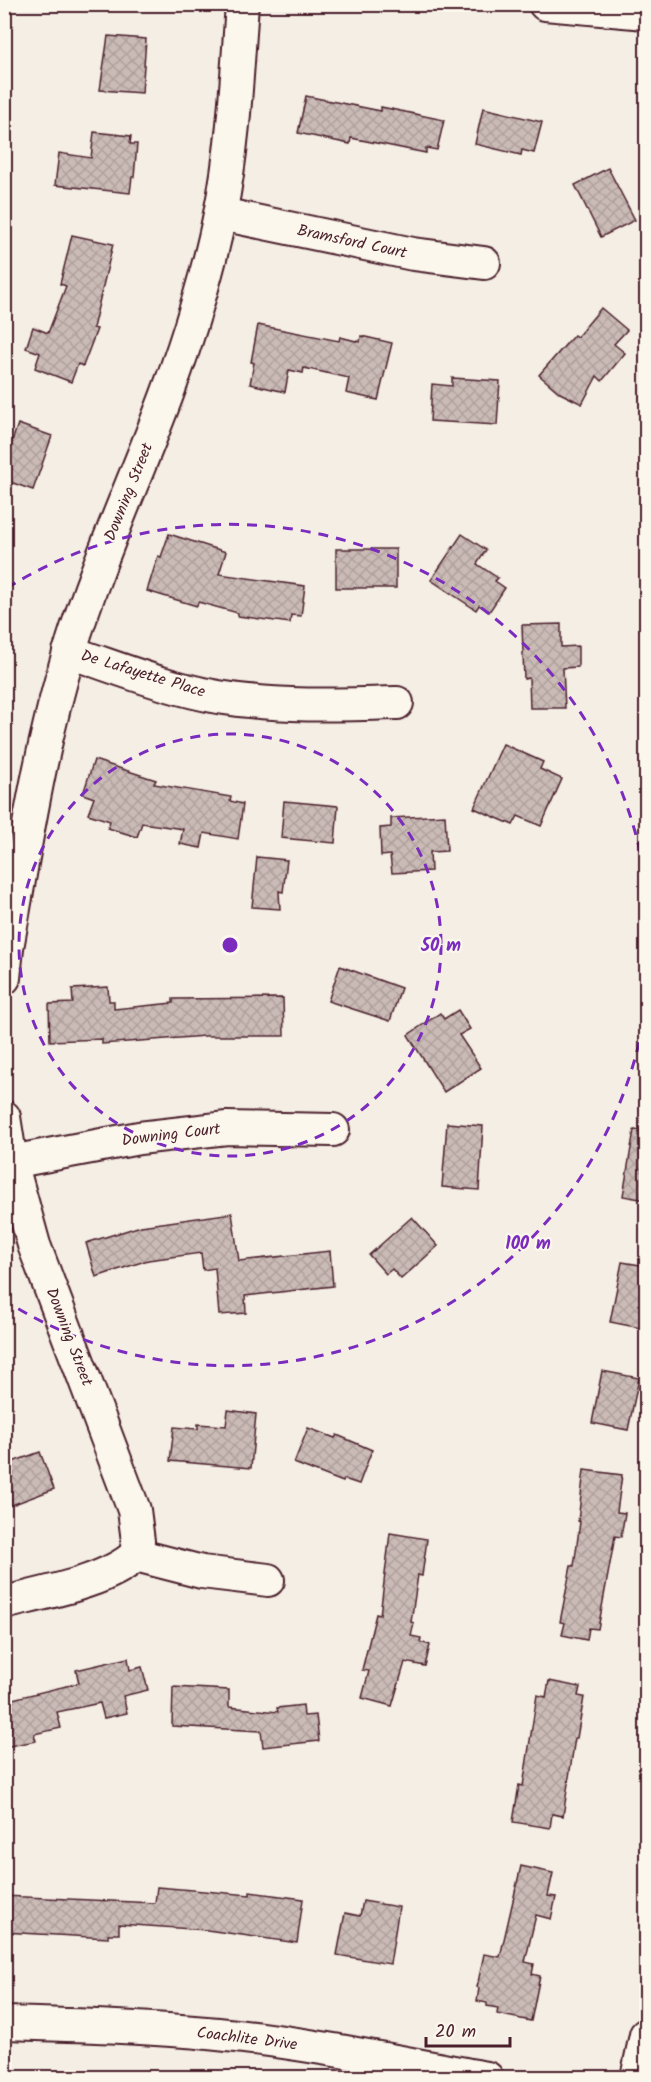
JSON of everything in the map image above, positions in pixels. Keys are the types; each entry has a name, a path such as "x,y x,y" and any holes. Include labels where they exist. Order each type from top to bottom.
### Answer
{"street":[{"name":"Downing Street","path":"4,978 7,948 44,744 69,651 89,592 171,386 197,305 221,214 234,114 242,4"},
{"path":"545,4 646,13"},
{"name":"Bramsford Court","path":"221,214 413,254 484,263"},
{"name":"De Lafayette Place","path":"69,651 181,688 219,697 314,706 397,704"},
{"name":"Downing Street","path":"4,1118 11,1162 34,1245 134,1510 138,1541 136,1555"},
{"name":"Downing Court","path":"11,1162 139,1137 227,1128 333,1130"},
{"path":"4,1603 79,1583 124,1566 136,1555 202,1572 268,1580"},
{"name":"Coachlite Drive","path":"4,2022 219,2034 488,2078"},
{"path":"637,2078 646,2035"}],"building":[{"path":"108,36 146,39 142,93 100,90"},
{"path":"306,96 381,111 381,107 444,120 437,150 426,148 426,153 351,138 350,144 298,133"},
{"path":"483,108 542,122 534,153 522,150 521,155 475,144"},
{"path":"94,132 131,136 130,144 137,144 130,193 55,185 59,153 91,158"},
{"path":"608,168 635,220 601,237 575,185"},
{"path":"72,235 113,244 93,328 97,329 83,366 78,364 71,382 35,368 40,353 26,348 33,327 48,333 66,286 60,284"},
{"path":"601,308 627,330 614,344 625,353 602,381 597,376 582,404 560,393 539,375 574,335 577,337"},
{"path":"258,325 339,341 340,337 360,342 361,336 392,343 378,400 346,393 349,378 304,368 303,373 289,370 285,392 250,384 254,363 251,362"},
{"path":"452,378 500,381 497,425 430,421 432,384 452,386"},
{"path":"18,424 52,436 33,490 4,480 4,464"},
{"path":"169,534 226,552 219,574 305,586 301,616 291,615 290,623 238,616 238,613 198,602 197,606 147,591 158,556 161,557"},
{"path":"462,534 486,550 477,564 498,578 495,581 505,588 489,612 479,605 476,610 431,580"},
{"path":"336,549 396,549 396,588 336,588"},
{"path":"561,624 561,647 578,646 578,667 563,668 565,708 530,708 529,678 524,679 522,625"},
{"path":"503,744 543,762 540,769 562,779 541,826 518,816 513,825 474,808"},
{"path":"94,760 156,780 154,784 231,797 230,801 243,804 238,839 204,833 201,848 180,844 183,829 142,823 137,837 108,828 110,821 88,814 94,798 83,794"},
{"path":"284,801 338,806 335,843 281,838"},
{"path":"445,815 447,851 430,852 431,871 392,873 390,855 381,856 380,828 391,827 391,818"},
{"path":"257,857 287,860 283,892 279,891 280,909 252,907"},
{"path":"340,966 401,988 390,1021 328,1001"},
{"path":"108,987 109,1001 114,1001 114,1009 173,1003 173,999 283,998 284,1036 205,1036 102,1044 102,1039 50,1041 49,1004 73,1003 72,989"},
{"path":"458,1010 470,1029 459,1035 481,1068 444,1092 408,1035 440,1013 444,1019"},
{"path":"447,1123 483,1126 479,1190 442,1187"},
{"path":"634,1130 646,1131 646,1200 623,1196"},
{"path":"232,1213 239,1261 330,1251 333,1286 245,1296 246,1313 219,1315 215,1268 203,1270 201,1253 148,1260 96,1277 86,1243 141,1226"},
{"path":"412,1217 438,1246 401,1279 392,1269 386,1274 369,1255"},
{"path":"622,1262 646,1266 646,1329 610,1322"},
{"path":"602,1371 639,1378 628,1430 592,1423"},
{"path":"228,1410 256,1414 251,1468 170,1461 174,1427 198,1429 198,1424 226,1426"},
{"path":"308,1428 335,1438 337,1435 372,1450 359,1484 344,1479 343,1482 294,1463"},
{"path":"40,1452 54,1489 4,1508 4,1465"},
{"path":"584,1470 622,1475 617,1512 625,1513 621,1537 615,1536 598,1629 589,1628 587,1640 562,1635 565,1623 560,1622 571,1566 574,1566"},
{"path":"390,1533 427,1539 422,1576 418,1575 411,1636 421,1638 420,1642 430,1645 425,1666 405,1662 392,1706 362,1698 369,1671 362,1670 376,1614 380,1615"},
{"path":"128,1658 130,1670 142,1667 148,1690 123,1696 127,1713 104,1718 100,1703 57,1712 61,1728 34,1734 36,1741 4,1747 4,1701 79,1683 76,1670"},
{"path":"549,1681 580,1687 578,1696 584,1697 563,1816 552,1814 550,1828 513,1822 519,1785 523,1786 537,1695 546,1697"},
{"path":"173,1687 229,1690 229,1707 278,1712 277,1708 303,1705 304,1716 316,1715 319,1741 263,1747 261,1731 172,1726"},
{"path":"521,1866 553,1873 548,1896 556,1897 551,1919 536,1915 525,1962 534,1964 532,1974 540,1976 531,2021 497,2014 498,2008 477,2001 479,1988 477,1987 484,1954 500,1957"},
{"path":"157,1887 250,1895 250,1892 303,1899 297,1943 207,1930 119,1924 119,1934 108,1934 108,1938 4,1932 4,1896 155,1903"},
{"path":"363,1901 399,1907 390,1964 337,1955 345,1913 360,1916"}]}
